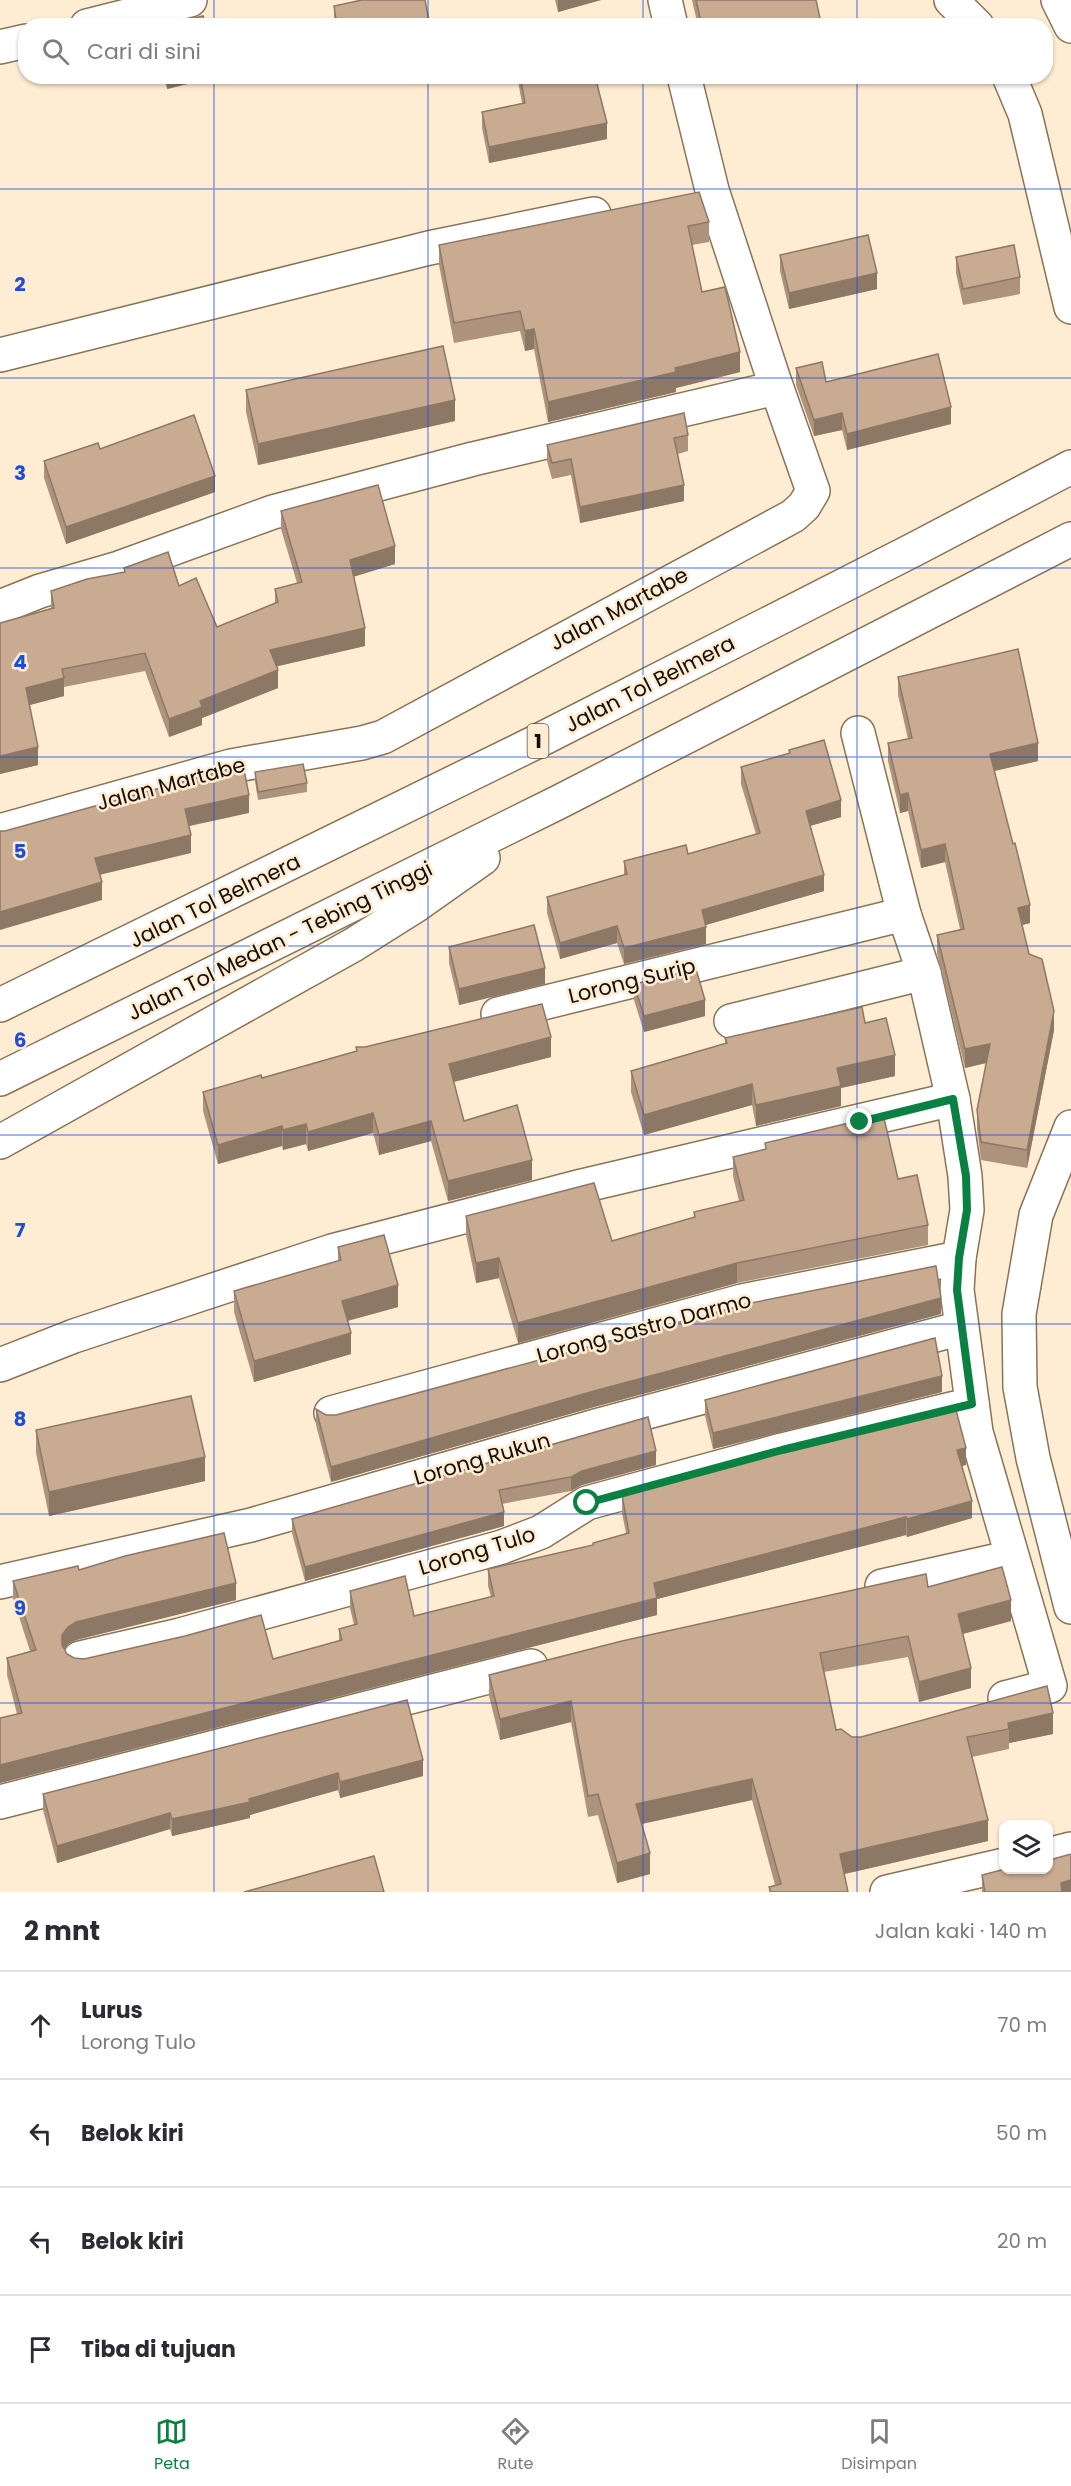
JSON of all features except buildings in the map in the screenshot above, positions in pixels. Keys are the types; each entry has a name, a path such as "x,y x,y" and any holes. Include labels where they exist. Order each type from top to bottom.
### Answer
{"main road":[{"path":"119,18 190,0"},
{"path":"665,0 669,18"},
{"path":"951,0 969,18"},
{"path":"1058,0 1071,26"},
{"path":"0,47 18,43"},
{"name":"Jalan Martabe","path":"0,831 231,766 362,743 382,737 793,516 804,507 813,491 776,388 712,190 686,84"},
{"path":"1012,84 1025,114 1071,307"},
{"path":"678,197 712,190"},
{"path":"0,355 429,248 621,208"},
{"path":"0,607 40,591 119,568 180,543 284,508 451,464 776,388"},
{"name":"Jalan Tol Belmera","path":"0,1005 534,744 1071,467"},
{"path":"0,1142 353,945 415,906 560,802 1071,539"},
{"path":"858,733 904,914 924,973 953,1099 966,1176 967,1201 957,1290 976,1432 1012,1557 1060,1683 981,1704"},
{"name":"Jalan Tol Medan - Tebing Tinggi","path":"0,1079 560,802"},
{"name":"Lorong Surip","path":"464,1023 904,914"},
{"path":"731,1021 924,973"},
{"path":"0,1365 74,1336 332,1251 582,1186 953,1099"},
{"path":"1068,1587 1033,1458 1020,1387 1019,1314 1035,1215 1071,1127"},
{"name":"Lorong Sastro Darmo","path":"332,1413 742,1301 959,1258"},
{"name":"Lorong Rukun","path":"0,1582 251,1525 599,1425 962,1328"},
{"name":"Lorong Tulo","path":"81,1658 180,1635 502,1547 540,1532 587,1503 782,1450 972,1404"},
{"path":"850,1593 1012,1557"},
{"path":"0,1802 562,1658"},
{"path":"1053,1854 1071,1850"},
{"path":"887,1892 999,1866"}],"route":[{"path":"587,1503 782,1450 972,1404 957,1290 959,1258 967,1210 966,1176 953,1099 860,1122"}]}
